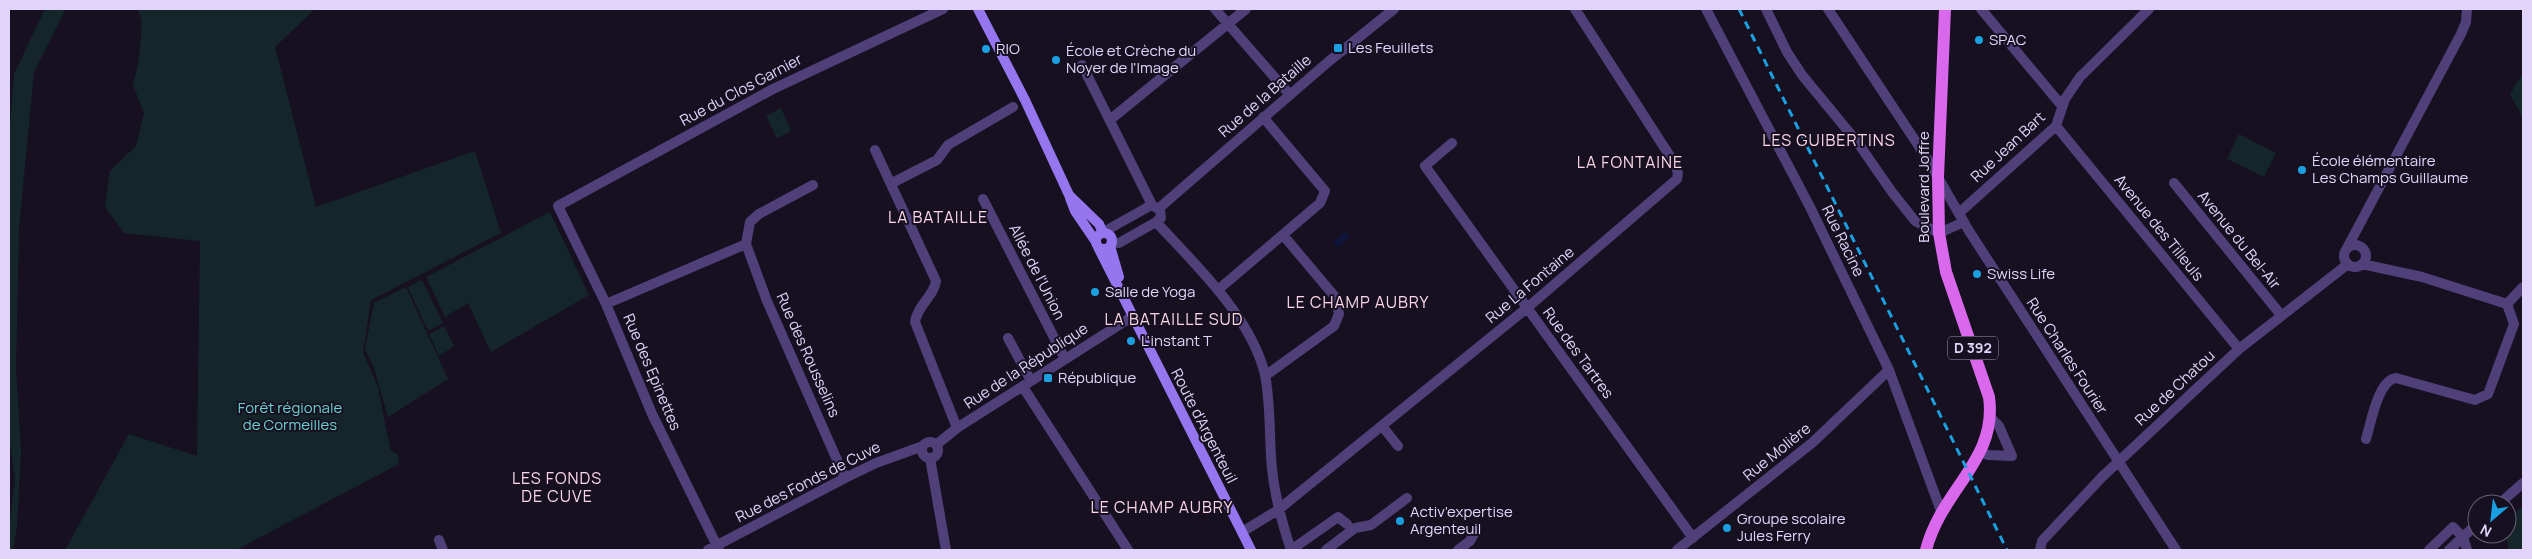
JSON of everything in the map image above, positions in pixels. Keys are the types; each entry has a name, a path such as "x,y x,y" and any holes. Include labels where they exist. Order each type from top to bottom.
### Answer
{"main road":[{"name":"Route d'Argenteuil","path":"978,9 1026,100 1070,195 1071,203 1097,244 1120,288 1251,550"},
{"name":"Boulevard Joffre","path":"1926,550 1941,511 1982,452 1990,417 1989,396 1946,272 1938,233 1938,177 1946,9"},
{"name":"Route d'Argenteuil","path":"1070,195 1100,224 1114,253 1120,288"},
{"path":"1097,244 1103,249 1108,239"}],"street":[{"name":"Rue du Clos Garnier","path":"558,206 774,89 942,9"},
{"path":"1215,9 1290,95"},
{"path":"1111,119 1226,23 1246,9"},
{"name":"Rue de la Bataille","path":"1108,239 1107,230 1155,207 1394,9"},
{"name":"Rue La Fontaine","path":"1242,532 1278,510 1527,308 1673,184 1678,173 1675,164 1576,9"},
{"name":"Rue Racine","path":"1706,9 1810,207 1889,370 1941,511"},
{"path":"1766,9 1802,75 1858,143 1915,221 1938,233"},
{"name":"Rue Charles Fourier","path":"1828,9 1938,177 1961,217 2118,463 2176,550"},
{"path":"1982,9 2062,106"},
{"name":"Rue Jean Bart","path":"1938,233 1961,217 2056,126 2062,106 2080,77 2149,9"},
{"path":"2366,439 2383,387 2391,378 2475,400 2488,394 2519,327 2508,304 2422,277 2362,264 2357,266 2348,264 2344,254 2461,34 2466,22 2467,9"},
{"path":"1082,65 1161,218 1119,243 1108,239"},
{"path":"892,183 937,160 948,145 1013,107"},
{"path":"1218,288 1283,236 1320,202 1325,190 1263,117"},
{"name":"Avenue des Tilleuls","path":"2056,126 2239,349"},
{"name":"Rue des Tartres","path":"1452,143 1425,166 1693,538"},
{"path":"875,150 936,281 914,322 958,428"},
{"name":"Avenue du Bel-Air","path":"2174,183 2281,315"},
{"path":"606,304 746,244 750,222 754,218 813,185"},
{"name":"Allée de l'Union","path":"983,199 1065,360"},
{"name":"Rue des Epinettes","path":"558,206 606,304 652,414 715,549"},
{"path":"1156,222 1218,288 1250,337 1265,376 1272,470 1278,510 1291,550 1338,517 1347,524"},
{"path":"1265,376 1334,326 1339,314 1336,298 1283,236"},
{"name":"Rue des Rousselins","path":"746,244 767,301 845,478"},
{"path":"2347,248 2356,245 2362,248 2365,257 2362,264"},
{"name":"Rue de Chatou","path":"2040,550 2042,540 2118,463 2239,349 2348,264"},
{"path":"2508,304 2523,287"},
{"name":"Rue de la République","path":"936,445 958,428 1133,316"},
{"path":"1008,338 1027,384 1128,550"},
{"name":"Rue Molière","path":"1678,550 1812,443 1889,370"},
{"path":"1982,452 2012,456 1999,426 1990,417"},
{"path":"1382,426 1398,446"},
{"path":"929,442 936,445 938,452 930,458 923,454 923,446 929,442"},
{"name":"Rue des Fonds de Cuve","path":"715,549 845,478 876,463 923,446"},
{"path":"930,458 946,550"},
{"path":"2510,494 2523,483"},
{"path":"1326,550 1355,528 1371,525 1407,498"},
{"path":"2429,550 2453,527 2463,537 2467,550"},
{"path":"1458,550 1470,541 1475,532"},
{"path":"2449,550 2467,533"},
{"path":"438,540 443,550"}],"green space":[{"path":"45,9 66,9 34,72 19,228 16,368 21,451 17,525 13,550 9,550 9,527 15,480 9,435 9,140 14,74"},
{"name":"Forêt régionale de Cormeilles","path":"138,9 315,9 275,47 316,207 475,151 501,233 371,300 363,352 378,387 390,449 398,455 399,464 236,550 65,550 129,434 197,456 200,241 124,233 105,207 110,171 136,146 144,113 133,85 139,60 142,21"},
{"path":"2523,73 2523,118 2510,94"},
{"path":"781,108 791,131 777,138 766,116"},
{"path":"2239,134 2276,153 2264,177 2227,159"},
{"path":"550,212 589,295 491,352 468,303 445,317 426,277"},
{"path":"422,280 443,323 428,331 408,287"},
{"path":"406,287 448,379 388,417 374,368 365,349 374,303"},
{"path":"444,326 454,346 439,356 429,334"},
{"path":"2523,505 2523,550 2509,550 2508,544 2517,544 2517,512"}],"shaded area":[{"path":"1345,232 1350,237 1339,247 1335,245 1334,241"}],"railway":[{"path":"1739,9 2007,550"}],"place":[{"name":"SPAC","path":"1979,40"},
{"name":"Les Feuillets","path":"1338,48"},
{"name":"RIO","path":"986,49"},
{"name":"École et Crèche du Noyer de l'Image","path":"1056,60"},
{"name":"École élémentaire Les Champs Guillaume","path":"2302,170"},
{"name":"Swiss Life","path":"1977,274"},
{"name":"Salle de Yoga","path":"1095,292"},
{"name":"L'instant T","path":"1131,341"},
{"name":"République","path":"1048,378"},
{"name":"Activ'expertise Argenteuil","path":"1400,521"},
{"name":"Groupe scolaire Jules Ferry","path":"1727,528"}],"district":[{"name":"LES GUIBERTINS","path":"1829,140"},
{"name":"LA FONTAINE","path":"1630,162"},
{"name":"LA BATAILLE","path":"938,217"},
{"name":"LE CHAMP AUBRY","path":"1358,302"},
{"name":"LA BATAILLE SUD","path":"1174,319"},
{"name":"LES FONDS DE CUVE","path":"557,487"},
{"name":"LE CHAMP AUBRY","path":"1162,507"}]}
